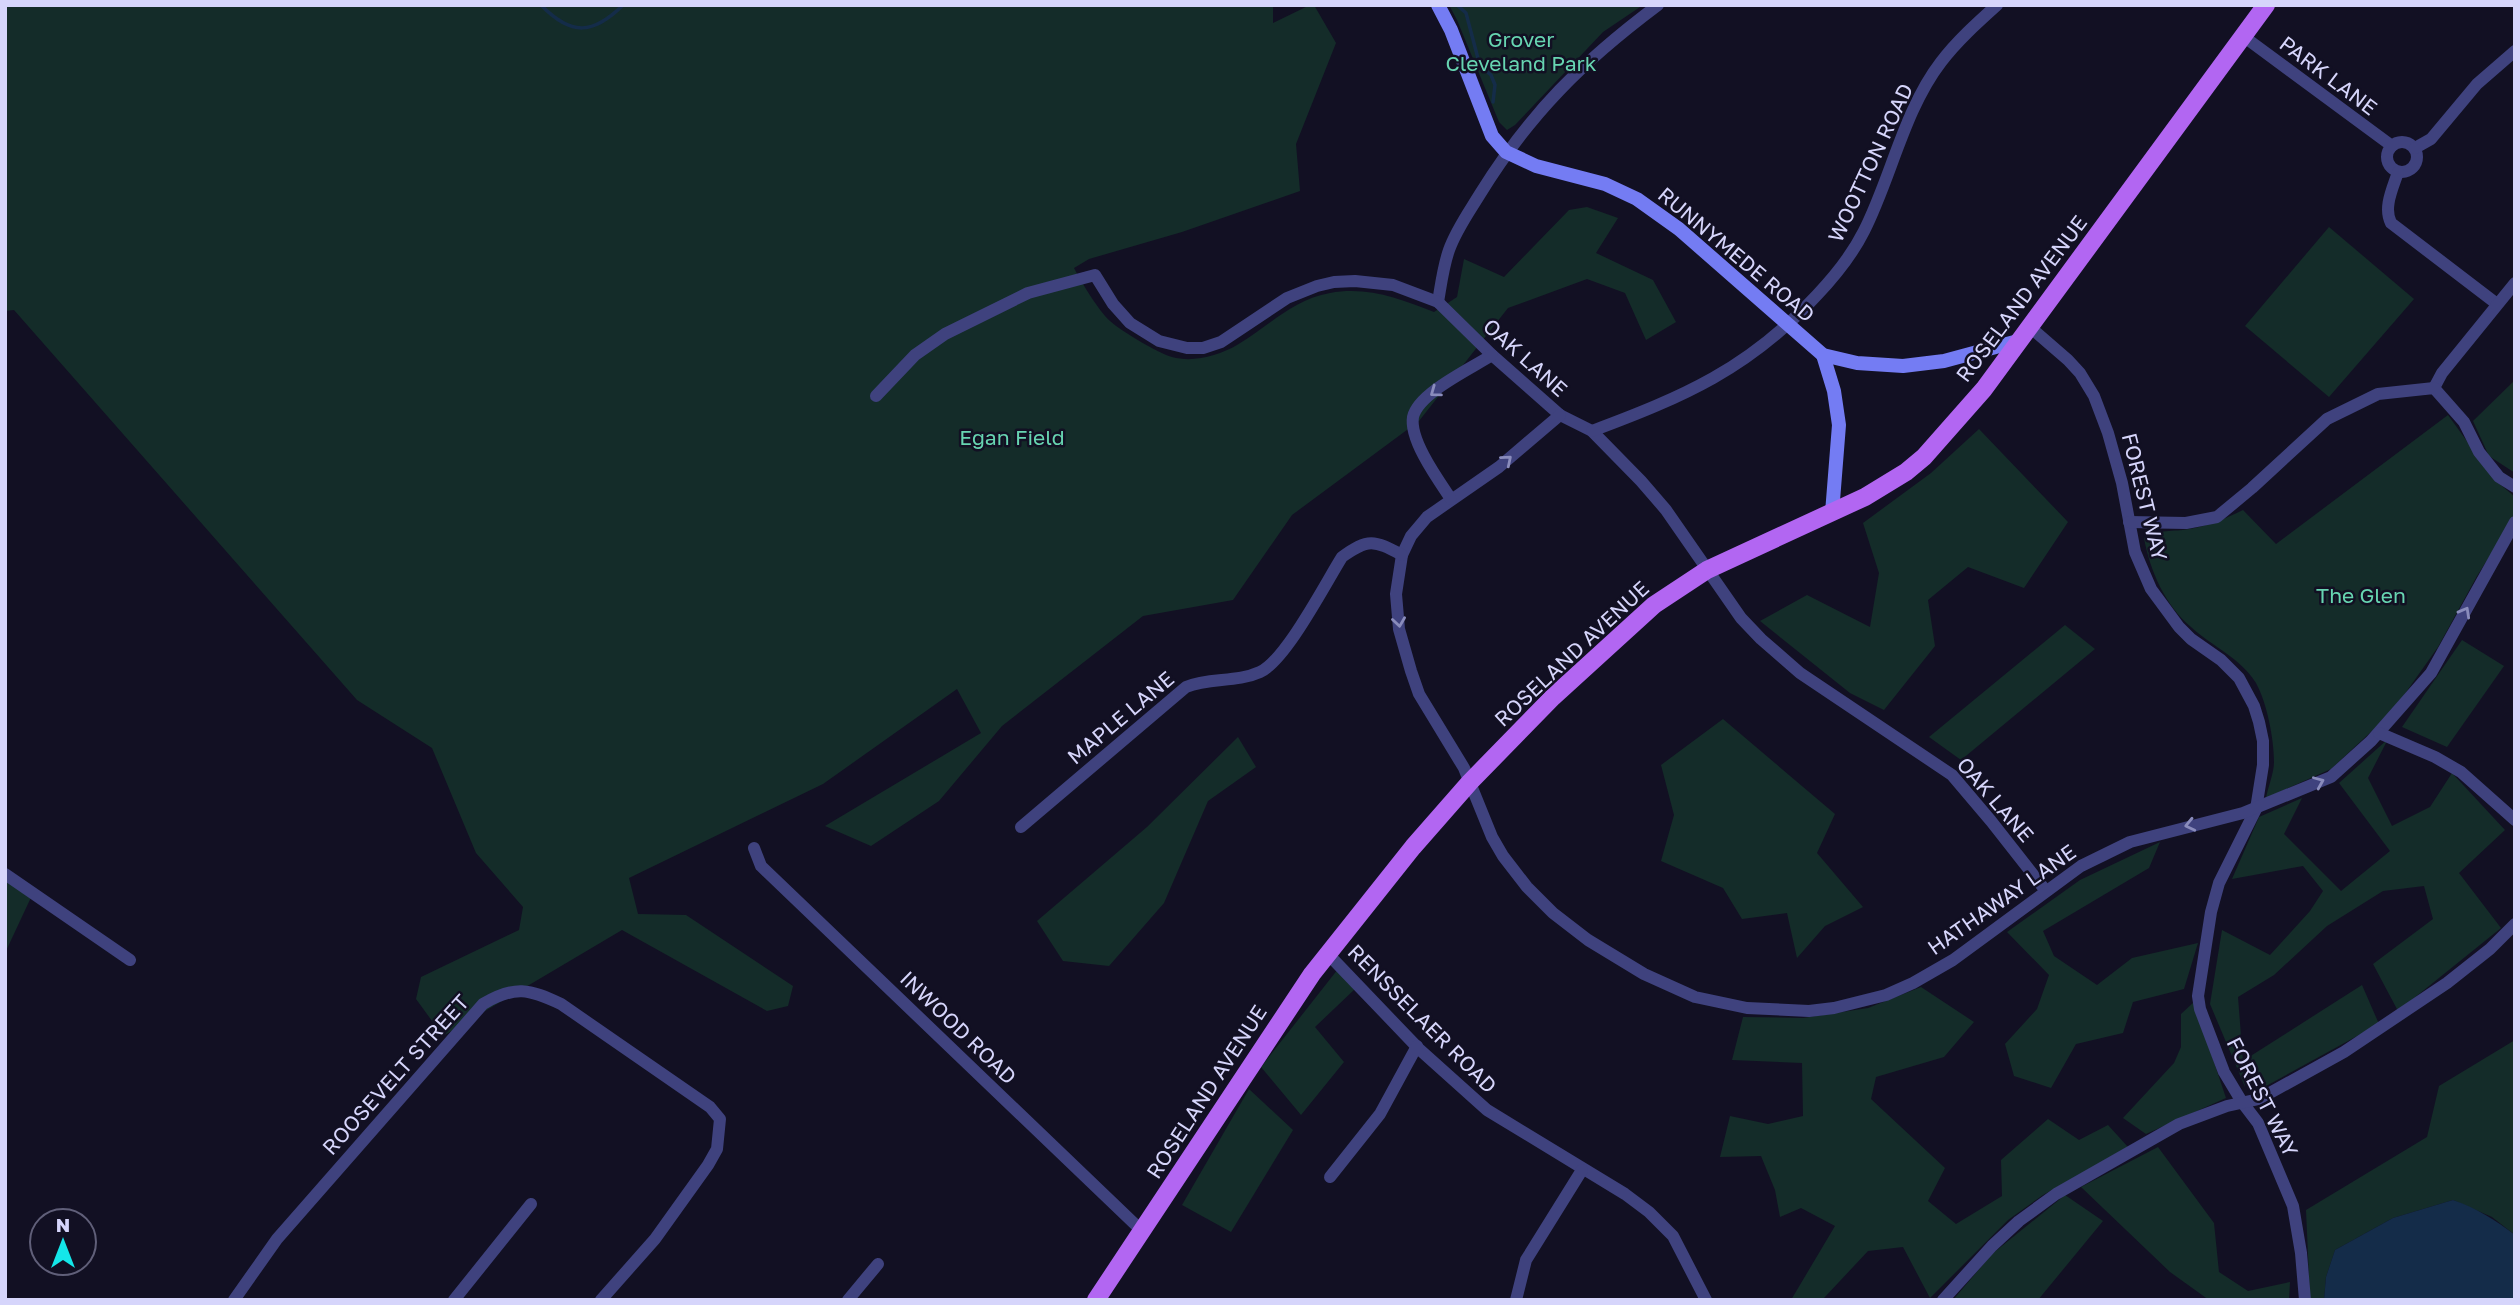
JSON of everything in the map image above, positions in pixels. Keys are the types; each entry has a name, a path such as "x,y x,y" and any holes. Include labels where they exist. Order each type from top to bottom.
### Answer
{"main road":[{"name":"ROSELAND AVENUE","path":"1096,1300 1312,974 1413,847 1471,782 1553,697 1654,605 1707,570 1832,513 1887,484 1924,457 1984,389 2266,5"}],"street":[{"path":"1438,5 1451,30 1492,136 1506,152"},
{"path":"1438,302 1444,265 1453,239 1506,152 1551,97 1576,72 1658,5"},
{"name":"WOOTTON ROAD","path":"1592,431 1650,410 1705,383 1757,351 1787,325 1844,264 1864,232 1916,106 1940,63 1997,5"},
{"name":"PARK LANE","path":"2243,36 2392,146"},
{"path":"2415,148 2431,139 2477,84 2515,51"},
{"path":"2404,142 2415,148 2415,166 2404,173 2392,169 2387,158 2392,146 2404,142"},
{"name":"RUNNYMEDE ROAD","path":"1506,152 1536,166 1605,184 1637,199 1679,229 1823,355 1857,363 1903,366 1944,361 2024,334"},
{"path":"2398,172 2389,204 2388,217 2391,223 2497,304"},
{"name":"OAK LANE","path":"876,396 915,355 945,334 1028,293 1095,275 1113,304 1130,323 1159,341 1187,348 1203,348 1222,342 1287,298 1334,282 1393,285 1438,302 1492,355 1560,415 1592,431 1641,481 1666,510 1741,618 1800,673 1952,775 2046,891"},
{"path":"2434,388 2442,373 2515,283"},
{"name":"FOREST WAY","path":"2024,334 2068,360 2094,396 2108,433 2135,552 2142,571 2164,609 2191,639 2239,678 2254,706 2263,741 2261,785 2256,809 2219,883 2211,912 2198,996 2224,1072 2258,1123 2293,1206 2305,1300"},
{"path":"1451,499 1425,460 1412,420 1427,396 1492,355"},
{"path":"1823,355 1834,391 1839,425 1832,513"},
{"path":"2434,388 2465,422 2479,452 2499,477 2515,487"},
{"path":"2129,522 2186,523 2217,517 2327,419 2378,394 2434,388"},
{"path":"1471,782 1419,694 1411,671 1399,629 1396,594 1402,555 1411,536 1427,517 1499,467 1560,415"},
{"name":"HATHAWAY LANE","path":"1471,782 1492,837 1503,856 1527,887 1553,913 1588,940 1644,974 1695,997 1768,1010 1809,1011 1835,1008 1885,995 1913,983 1953,960 2081,866 2130,842 2256,809 2331,777 2379,733 2431,673 2515,522"},
{"name":"MAPLE LANE","path":"1021,827 1186,687 1200,681 1236,679 1261,671 1279,657 1342,557 1355,547 1363,542 1379,542 1402,555"},
{"path":"2379,733 2435,757 2461,772 2515,820"},
{"name":"INWOOD ROAD","path":"754,848 761,866 1142,1231"},
{"path":"5,874 130,960"},
{"path":"1943,1300 1992,1246 2056,1194 2179,1124 2242,1102 2259,1099 2307,1073 2389,1023 2458,974 2515,924"},
{"name":"RENSSELAER ROAD","path":"1328,954 1417,1046 1487,1110 1649,1212 1673,1236 1706,1300"},
{"name":"ROOSEVELT STREET","path":"234,1300 277,1238 483,1004 500,994 522,989 537,992 561,1004 710,1107 720,1119 717,1149 708,1165 655,1239 601,1300"},
{"path":"1330,1177 1380,1114 1417,1046"},
{"path":"1516,1300 1527,1260 1582,1170"},
{"path":"454,1300 531,1204"},
{"path":"848,1300 878,1264"}],"green space":[{"name":"Egan Field","path":"5,5 1273,5 1273,23 1314,5 1336,43 1296,144 1300,191 1182,232 1089,259 1074,268 1095,303 1110,321 1161,353 1192,359 1216,355 1230,349 1304,301 1330,293 1371,293 1396,298 1434,312 1457,297 1464,259 1504,277 1569,210 1587,207 1618,218 1596,253 1653,280 1676,322 1646,340 1625,293 1587,279 1508,308 1419,421 1292,515 1233,600 1143,616 1002,726 939,801 871,846 825,826 981,733 957,689 823,784 629,878 638,914 686,915 793,986 788,1006 767,1011 622,930 443,1036 416,999 421,977 519,930 523,907 476,853 432,748 357,700 14,310 5,311"},
{"name":"Grover Cleveland Park","path":"1449,5 1643,5 1603,32 1515,125 1507,130 1499,122"},
{"path":"2329,227 2414,299 2329,397 2245,326"},
{"path":"2515,380 2515,473 2489,456 2473,421"},
{"name":"The Glen","path":"2448,415 2495,480 2515,497 2515,516 2477,576 2438,647 2404,695 2374,729 2331,769 2266,798 2273,771 2274,753 2269,721 2260,691 2242,666 2199,634 2166,598 2150,563 2144,538 2161,532 2203,526 2243,510 2276,544"},
{"path":"1979,429 2068,522 2024,588 1968,567 1928,600 1935,646 1884,710 1850,693 1760,621 1807,595 1870,627 1879,573 1863,523 1931,473"},
{"path":"2065,625 2095,649 1961,760 1929,737"},
{"path":"2462,640 2504,666 2447,747 2402,727"},
{"path":"1723,719 1835,814 1817,853 1863,907 1825,926 1797,958 1787,913 1742,919 1723,888 1661,861 1674,815 1661,765"},
{"path":"1238,737 1256,767 1208,801 1164,903 1109,966 1063,961 1037,921 1147,827"},
{"path":"2388,739 2368,778 2392,826 2430,807 2452,773 2505,830 2459,873 2501,928 2398,1011 2373,964 2433,919 2424,886 2383,891 2327,926 2274,975 2238,997 2245,1087 2210,1004 2222,930 2270,955 2310,911 2323,891 2303,866 2232,879 2259,817 2302,798 2284,834 2341,891 2390,851 2339,783"},
{"path":"2160,842 2149,868 2043,931 2054,956 2097,985 2132,958 2198,943 2184,989 2133,1002 2123,1033 2076,1044 2051,1088 2014,1076 2005,1044 2037,1009 2049,975 2007,932 2080,880"},
{"path":"5,868 34,891 5,953"},
{"path":"1338,969 1356,988 1315,1027 1344,1062 1301,1115 1261,1067"},
{"path":"2362,985 2379,1024 2257,1091 2249,1057"},
{"path":"1921,987 1974,1022 1944,1057 1876,1077 1871,1099 1945,1168 1928,1201 1956,1224 2002,1196 2001,1160 2048,1119 2079,1140 2108,1125 2128,1147 2043,1195 2008,1220 1930,1298 1903,1247 1868,1251 1824,1298 1826,1300 1791,1300 1835,1226 1801,1208 1780,1217 1775,1190 1761,1156 1720,1157 1730,1116 1768,1124 1803,1116 1802,1063 1732,1060 1743,1017 1803,1018 1868,1008"},
{"path":"2194,1002 2226,1098 2146,1134 2123,1118 2174,1063 2181,1047 2181,1014"},
{"path":"2515,1040 2515,1235 2492,1217 2453,1200 2393,1218 2335,1250 2326,1277 2324,1300 2310,1300 2306,1210 2427,1137 2439,1086"},
{"path":"1249,1089 1293,1130 1231,1232 1182,1205"},
{"path":"2158,1147 2214,1223 2219,1272 2248,1291 2290,1282 2289,1300 2209,1300 2170,1272 2081,1187"},
{"path":"2065,1195 2103,1221 2038,1300 1953,1300 1992,1254"}],"water":[{"path":"2453,1200 2486,1215 2515,1235 2515,1296 2511,1300 2324,1300 2326,1277 2335,1250 2393,1218"}],"waterway":[{"path":"541,5 562,22 582,28 602,22 623,5"},
{"path":"1457,5 1466,13 1480,66 1491,75 1495,85 1493,102"}]}
